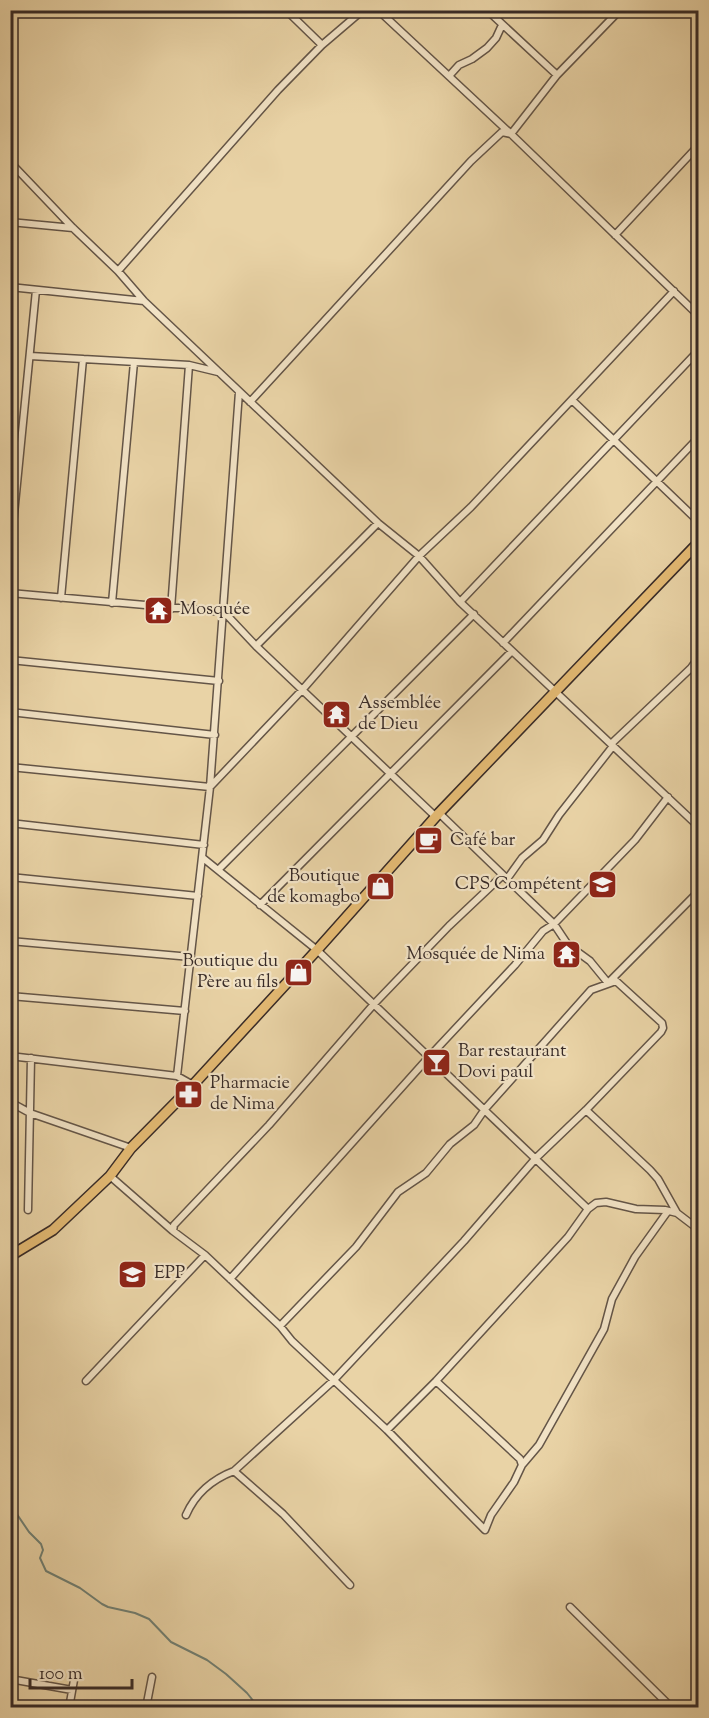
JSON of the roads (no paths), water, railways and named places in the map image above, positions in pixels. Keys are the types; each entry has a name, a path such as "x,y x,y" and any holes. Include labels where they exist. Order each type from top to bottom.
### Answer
{"main road":[{"path":"10,1256 53,1230 110,1176 131,1148 193,1085 438,815 699,543"}],"street":[{"path":"286,10 322,45"},
{"path":"118,271 278,90 322,45 363,10"},
{"path":"378,10 699,315"},
{"path":"511,134 557,75 620,10"},
{"path":"490,12 557,75"},
{"path":"449,76 459,64 472,59 487,48 496,38 502,25"},
{"path":"250,402 479,152 502,132 511,134"},
{"path":"615,235 699,146"},
{"path":"10,162 118,271 144,301 378,523 419,556 460,602 699,826"},
{"path":"10,222 73,228"},
{"path":"10,287 144,301"},
{"path":"10,555 14,480 36,290"},
{"path":"210,788 303,689 419,556 471,507 674,291"},
{"path":"460,602 699,351"},
{"path":"30,356 189,365 218,372"},
{"path":"61,598 83,359"},
{"path":"112,603 135,362"},
{"path":"171,609 189,365"},
{"path":"177,1076 215,735 239,392"},
{"path":"572,400 699,521"},
{"path":"503,642 699,438"},
{"path":"256,646 378,523"},
{"path":"10,593 224,612 256,646 390,774 438,815 545,915 568,945 590,961 608,983"},
{"path":"218,870 474,614"},
{"path":"260,905 512,651"},
{"path":"173,1231 174,1225 269,1125 374,1004 448,926 505,877 543,840 612,745 699,658"},
{"path":"10,660 219,681"},
{"path":"10,712 215,735"},
{"path":"10,767 210,788"},
{"path":"230,1279 543,931 554,924 613,864 668,797"},
{"path":"10,823 204,846"},
{"path":"203,858 317,950 588,1209"},
{"path":"10,877 198,896"},
{"path":"608,983 699,892"},
{"path":"543,931 545,915"},
{"path":"10,941 191,957"},
{"path":"186,1515 192,1501 205,1489 220,1477 234,1471 333,1381 457,1248 536,1158 586,1110 663,1028 662,1023 616,981 591,990 485,1109 474,1125 450,1144 426,1173 398,1192 356,1247 280,1326"},
{"path":"10,996 185,1011"},
{"path":"10,1056 177,1076 193,1085"},
{"path":"28,1210 31,1058"},
{"path":"10,1102 30,1113 131,1148"},
{"path":"586,1110 658,1179 677,1213"},
{"path":"110,1176 173,1231 205,1255 280,1326 333,1381 387,1430 485,1530 491,1515 509,1490 522,1465 539,1445 604,1329 612,1299 635,1257 668,1211"},
{"path":"387,1430 436,1381 568,1237 588,1209 596,1203 606,1202 636,1209 677,1213 699,1229"},
{"path":"86,1381 205,1255"},
{"path":"436,1381 519,1459 522,1465"},
{"path":"234,1471 283,1514 350,1585"},
{"path":"570,1607 672,1707"},
{"path":"146,1707 152,1677"},
{"path":"10,1679 72,1690"},
{"path":"69,1707 74,1680"}],"waterway":[{"path":"10,1504 29,1532 41,1544 43,1550 40,1558 46,1571 80,1588 108,1607 135,1613 149,1619 171,1642 207,1660 226,1674 247,1693 259,1708"}],"place":[{"name":"Mosquée","path":"159,610"},
{"name":"Assemblée de Dieu","path":"337,714"},
{"name":"Café bar","path":"429,841"},
{"name":"CPS Compétent","path":"603,885"},
{"name":"Boutique de komagbo","path":"381,887"},
{"name":"Mosquée de Nima","path":"566,955"},
{"name":"Boutique du Père au fils","path":"299,972"},
{"name":"Bar restaurant Dovi paul","path":"437,1062"},
{"name":"Pharmacie de Nima","path":"189,1094"},
{"name":"EPP","path":"133,1274"}]}
